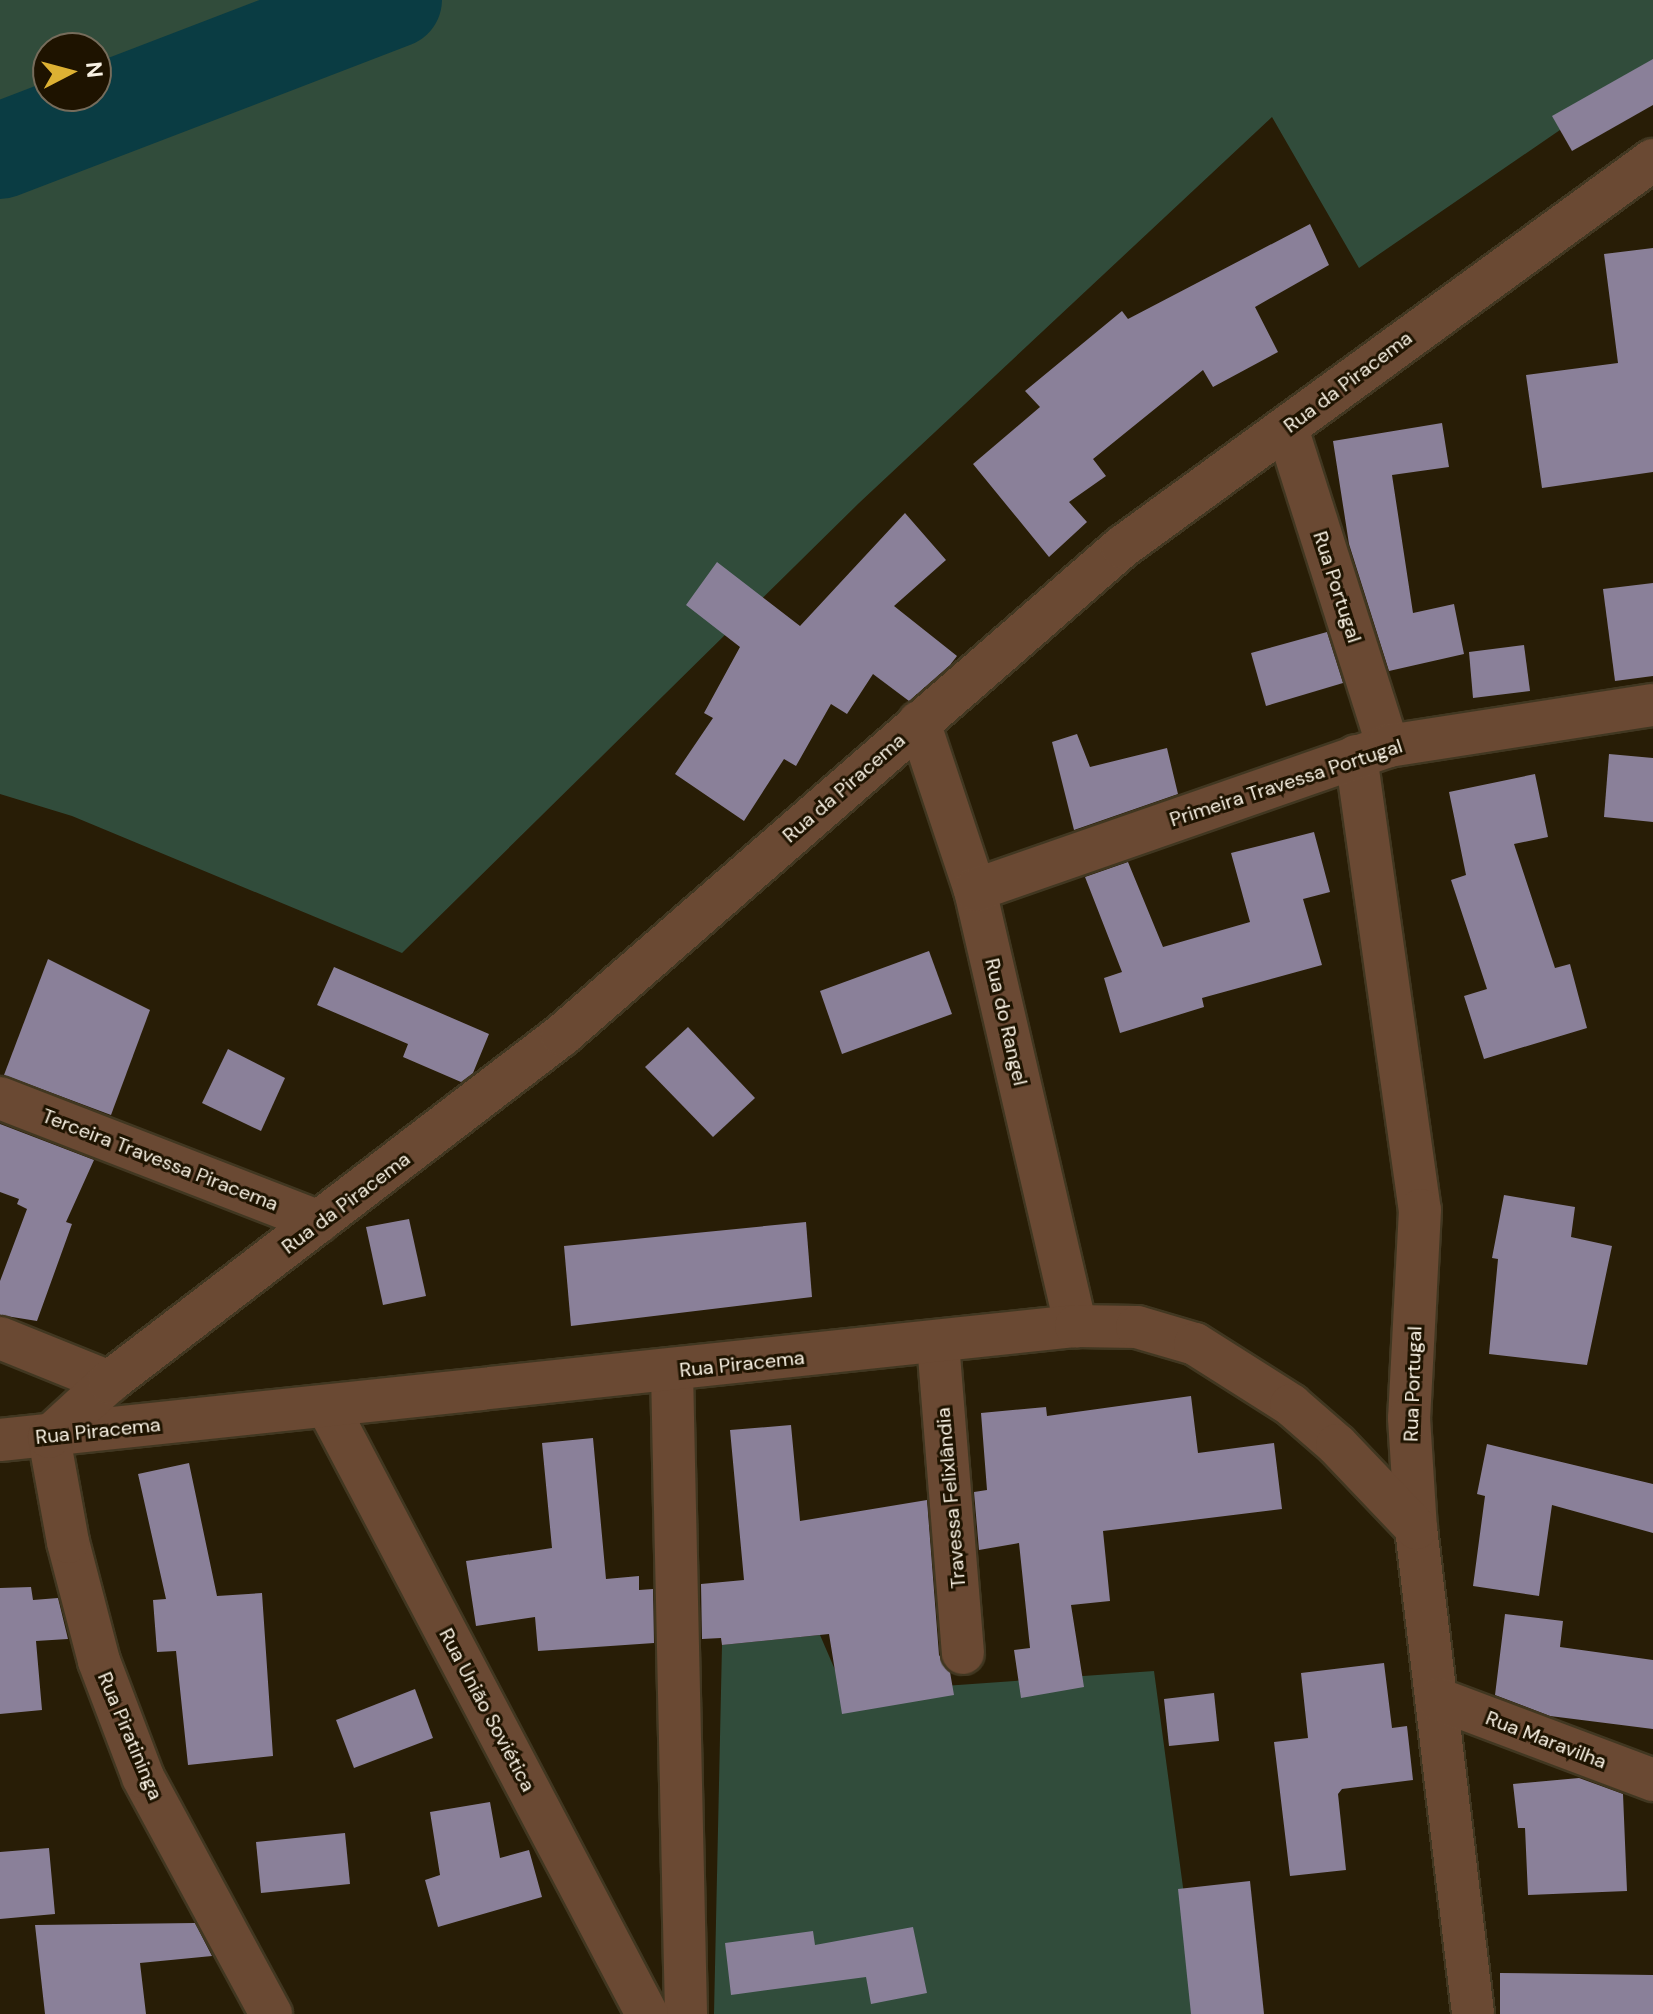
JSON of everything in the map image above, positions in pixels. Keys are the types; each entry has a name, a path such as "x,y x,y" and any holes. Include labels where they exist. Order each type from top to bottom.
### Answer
{"street":[{"name":"Rua da Piracema","path":"49,1437 109,1382 562,1035 1122,547 1653,160"},
{"name":"Rua Portugal","path":"1287,428 1372,751 1420,1210 1409,1418 1416,1528 1473,2014"},
{"name":"Primeira Travessa Portugal","path":"975,890 1372,751 1653,705"},
{"name":"Rua do Rangel","path":"919,722 975,890 1076,1326"},
{"name":"Terceira Travessa Piracema","path":"0,1098 319,1222"},
{"name":"Rua Piracema","path":"0,1440 672,1372 1076,1326 1137,1327 1195,1344 1238,1369 1337,1445 1416,1528"},
{"path":"0,1338 109,1382"},
{"name":"Travessa Felixlândia","path":"938,1343 963,1653"},
{"path":"672,1372 686,2014"},
{"name":"Rua União Soviética","path":"327,1406 647,2014"},
{"name":"Rua Piratininga","path":"49,1437 68,1542 99,1661 143,1777 271,2014"},
{"name":"Rua Maravilha","path":"1438,1699 1653,1780"}],"green space":[{"path":"0,0 1653,0 1653,66 1359,268 1272,117 859,503 402,953 72,816 0,794"},
{"path":"820,1635 845,1693 1154,1671 1200,2014 714,2014 722,1645"}],"building":[{"path":"1653,59 1653,105 1572,151 1552,116"},
{"path":"1310,224 1329,265 1255,307 1278,352 1213,387 1203,370 1093,459 1106,476 1069,502 1087,522 1049,557 973,464 1040,407 1025,391 1122,311 1128,319"},
{"path":"1653,248 1653,472 1542,488 1526,375 1618,363 1604,254"},
{"path":"1442,423 1449,467 1392,475 1413,613 1454,604 1464,654 1389,671 1349,544 1333,441"},
{"path":"905,513 946,560 894,606 957,656 950,665 909,701 873,674 847,714 831,704 796,766 784,759 744,821 675,774 713,718 704,713 740,647 686,605 717,562 800,626"},
{"path":"1653,583 1653,676 1615,681 1603,589"},
{"path":"1327,632 1343,683 1266,706 1251,653"},
{"path":"1524,645 1530,691 1473,698 1469,652"},
{"path":"1077,734 1090,767 1167,748 1178,794 1074,830 1052,742"},
{"path":"1609,754 1653,758 1653,822 1604,817"},
{"path":"1535,774 1548,837 1514,844 1555,968 1570,964 1587,1028 1484,1059 1464,996 1487,989 1451,880 1466,875 1449,792"},
{"path":"1314,832 1330,892 1303,899 1322,965 1202,998 1204,1007 1120,1033 1104,978 1122,972 1085,877 1128,862 1163,947 1250,922 1231,853"},
{"path":"929,951 952,1014 842,1054 820,991"},
{"path":"48,959 150,1010 111,1115 4,1075"},
{"path":"334,967 489,1034 473,1073 461,1082 403,1057 408,1044 317,1005"},
{"path":"688,1027 755,1098 713,1137 645,1067"},
{"path":"228,1049 285,1078 261,1131 202,1103"},
{"path":"0,1124 94,1160 66,1222 72,1224 37,1321 0,1315 0,1281 27,1209 17,1204 19,1199 0,1192"},
{"path":"1504,1195 1575,1207 1571,1237 1612,1246 1587,1365 1489,1354 1498,1259 1492,1258"},
{"path":"409,1219 426,1296 383,1305 366,1227"},
{"path":"806,1222 812,1297 571,1326 564,1246"},
{"path":"1191,1396 1198,1453 1274,1443 1282,1509 1103,1531 1110,1601 1071,1605 1084,1687 1021,1698 1014,1650 1030,1648 1019,1543 979,1550 974,1492 987,1490 981,1413 1046,1407 1047,1416"},
{"path":"791,1425 800,1521 927,1500 939,1655 950,1672 954,1695 842,1714 829,1634 722,1645 721,1638 702,1639 701,1584 744,1580 730,1430"},
{"path":"593,1438 606,1579 639,1576 639,1590 653,1589 654,1643 538,1651 535,1617 476,1626 466,1561 552,1548 542,1443"},
{"path":"1487,1444 1653,1484 1653,1533 1552,1505 1539,1596 1473,1586 1485,1496 1477,1494"},
{"path":"189,1463 217,1596 262,1593 273,1756 188,1765 176,1651 157,1652 153,1600 166,1599 138,1474"},
{"path":"31,1587 33,1600 58,1598 68,1639 36,1641 42,1710 0,1714 0,1588"},
{"path":"1505,1614 1563,1621 1560,1647 1653,1660 1653,1729 1550,1716 1495,1695"},
{"path":"1384,1663 1392,1728 1407,1726 1413,1780 1342,1789 1338,1794 1346,1870 1290,1876 1274,1742 1308,1738 1301,1673"},
{"path":"415,1689 433,1738 354,1768 336,1720"},
{"path":"1214,1693 1219,1741 1169,1746 1164,1699"},
{"path":"1579,1778 1623,1794 1627,1891 1528,1895 1525,1828 1518,1828 1513,1784"},
{"path":"490,1802 500,1858 529,1850 542,1897 438,1927 425,1880 440,1875 430,1812"},
{"path":"345,1833 350,1884 261,1893 256,1842"},
{"path":"49,1848 55,1914 0,1919 0,1852"},
{"path":"1250,1881 1264,2014 1191,2014 1178,1889"},
{"path":"195,1923 212,1956 140,1963 146,2014 45,2014 35,1925"},
{"path":"913,1927 927,1993 871,2004 866,1977 731,1995 725,1943 813,1931 815,1945"},
{"path":"1500,1973 1653,1975 1653,2014 1500,2014"}],"waterway":[{"path":"0,151 394,0"}]}
